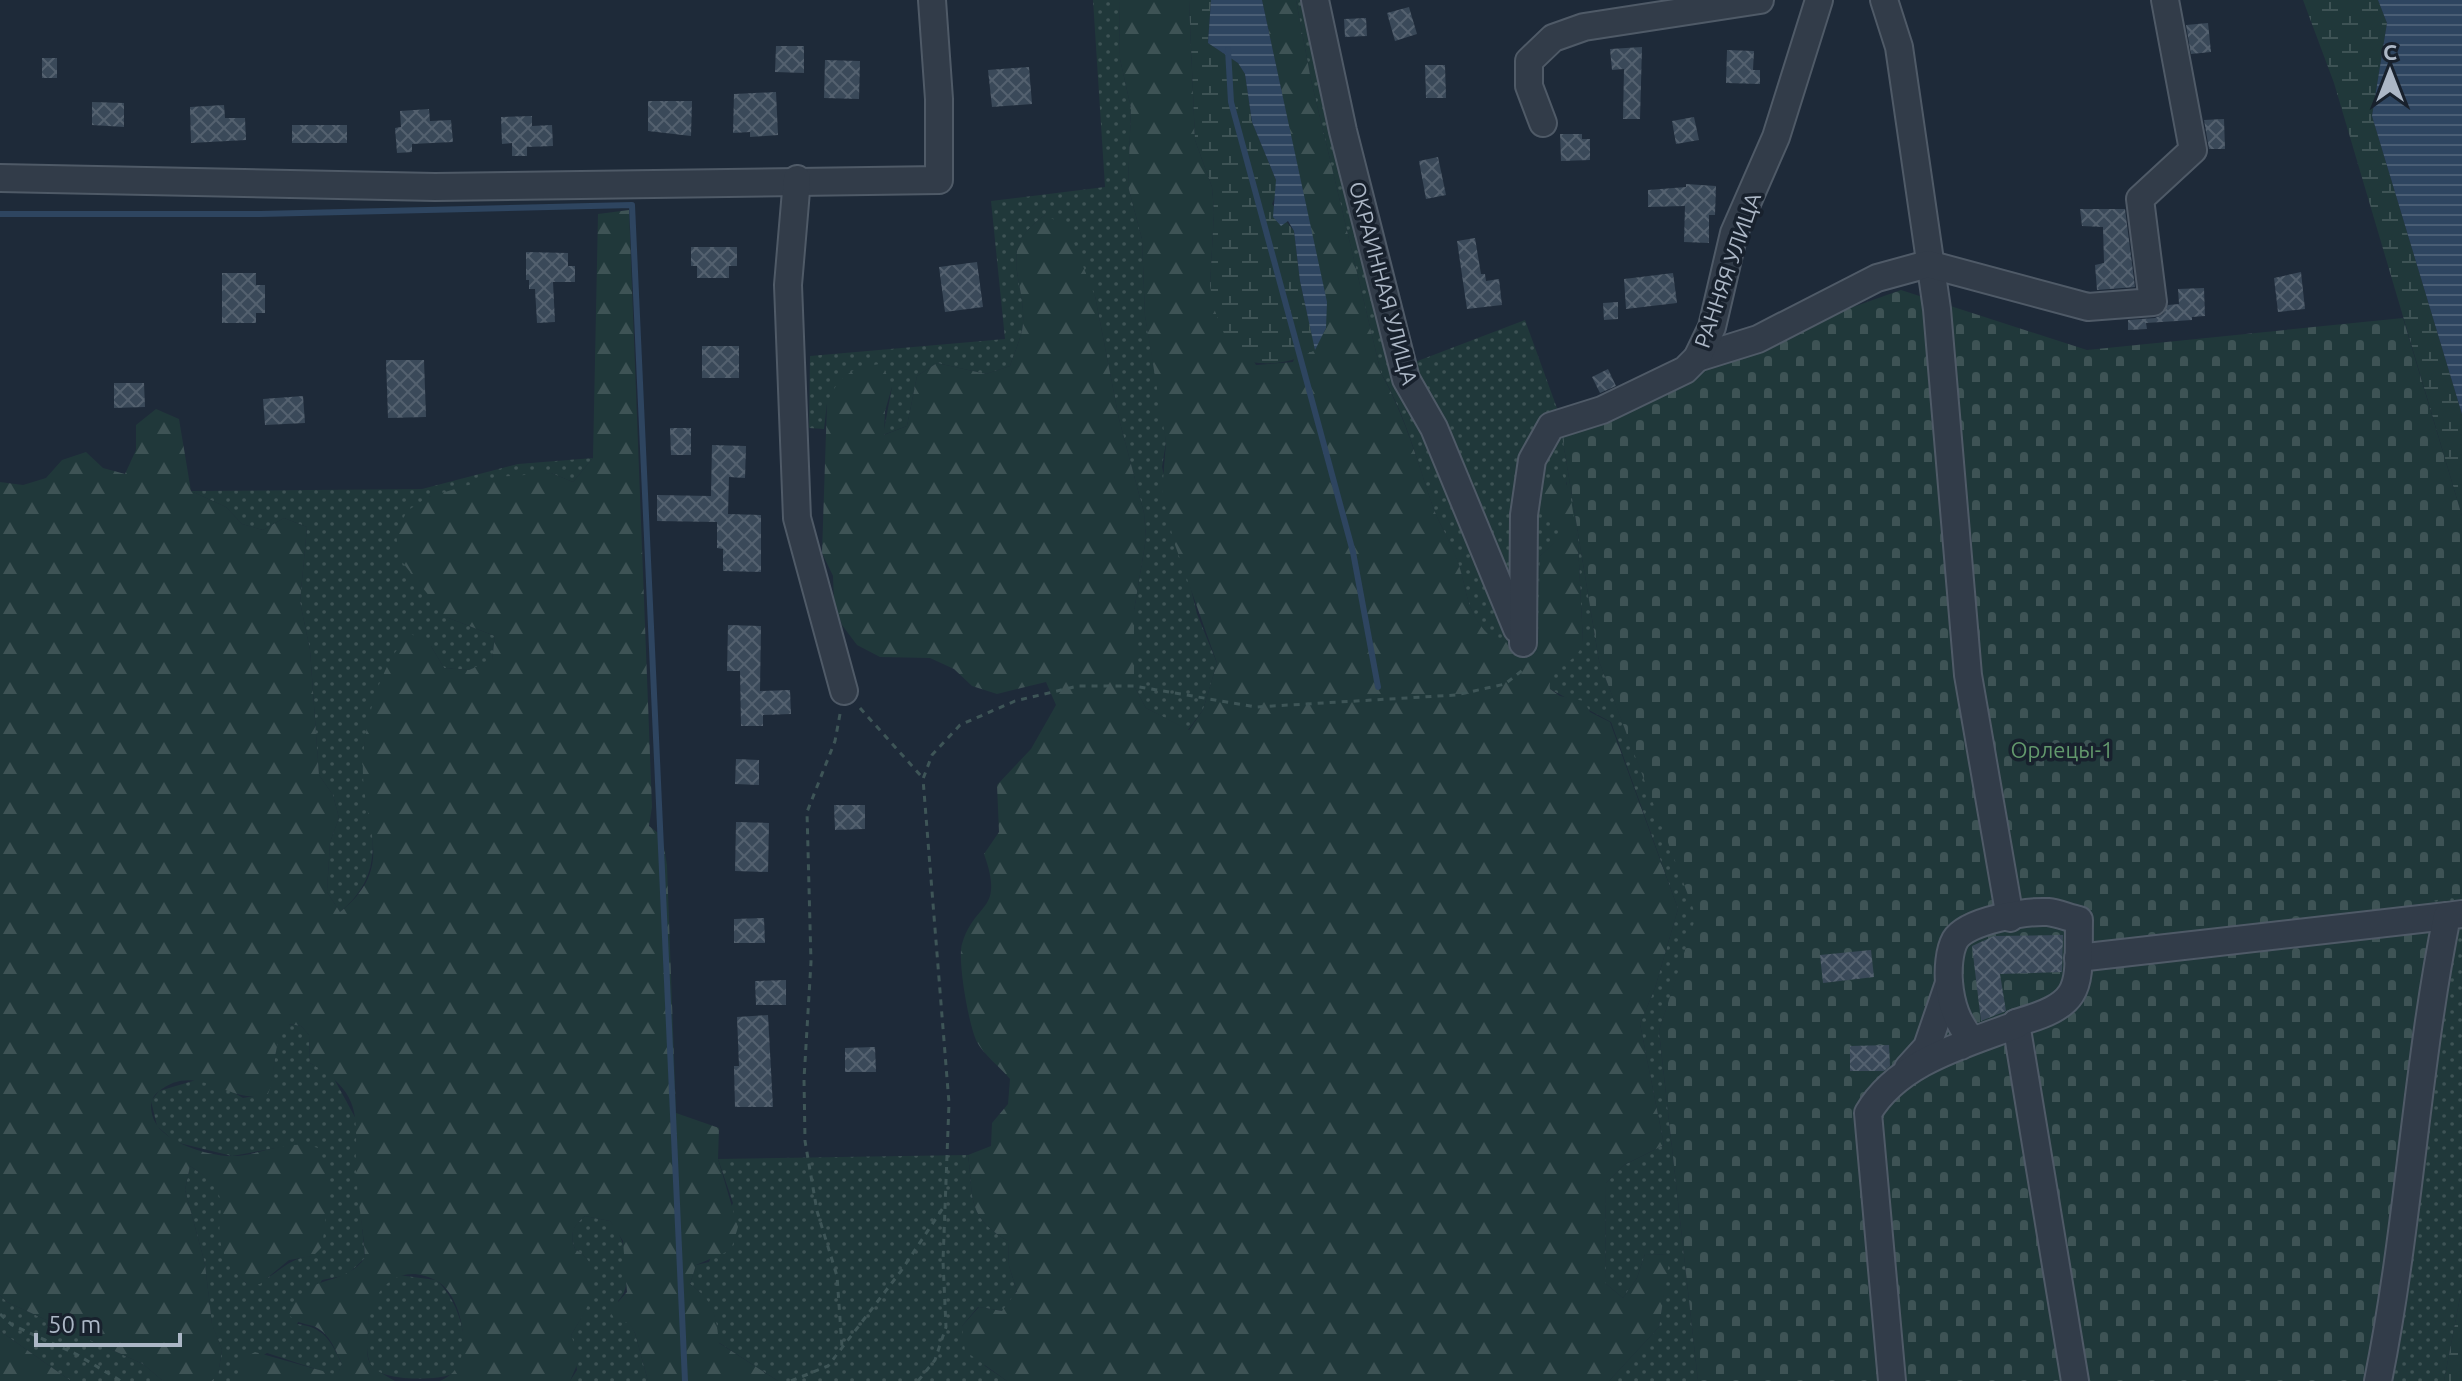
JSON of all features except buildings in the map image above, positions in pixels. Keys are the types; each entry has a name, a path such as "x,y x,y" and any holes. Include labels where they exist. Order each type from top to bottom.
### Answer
{"street":[{"path":"0,178 435,187 797,179 939,180 939,99 932,0"},
{"name":"ОКРАИННАЯ УЛИЦА","path":"1315,0 1343,131 1406,379 1434,428 1523,643"},
{"path":"1543,123 1529,86 1529,61 1553,38 1584,27 1760,0"},
{"name":"РАННЯЯ УЛИЦА","path":"1523,643 1524,515 1532,460 1551,426 1602,410 1685,370 1697,358 1712,327 1734,233 1776,137 1819,0"},
{"path":"1884,0 1899,47 1928,264 1937,309 1968,675 2010,918"},
{"path":"1697,358 1758,339 1877,278 1928,264 2088,307 2153,302 2140,199 2193,150 2165,0"},
{"path":"797,179 788,285 797,518 844,691"},
{"path":"1900,1077 1961,1046 2016,1023 2053,1012 2069,1000 2077,979 2079,920 2048,912 1986,920 1967,929 1955,940 1948,969 1949,983 1959,1025 1971,1039 1961,1046"},
{"path":"2078,958 2454,915 2432,992 2398,1283 2378,1381"},
{"path":"1892,1381 1868,1113 1880,1094 1927,1047 1949,983"},
{"path":"2016,1023 2075,1381"}],"path":[{"path":"918,1381 935,1360 946,1327 943,1261 949,1103 923,779 932,755 960,725 1015,701 1078,686 1134,686 1256,707 1456,695 1505,684 1530,664 1523,643"},
{"path":"844,691 923,779"},
{"path":"842,1347 837,1276 817,1211 805,1141 804,1079 811,962 807,812 835,741 844,691"},
{"path":"791,1381 828,1366 901,1271 947,1202"},
{"path":"0,1314 12,1325 76,1354 121,1381"}],"green space":[{"path":"1093,0 1119,0 1120,59 1131,108 1128,186 1142,239 1145,316 1166,442 1162,467 1197,614 1217,663 1203,710 1188,730 1146,708 1134,686 1134,611 1146,538 1144,513 1119,419 1095,296 1045,215 1030,228 1017,253 1023,324 1010,366 986,374 937,363 917,376 907,426 883,435 892,387 827,403 824,429 809,428 810,356 1005,339 991,201 1105,187"},
{"path":"1119,0 1189,0 1195,140 1212,187 1214,212 1210,286 1256,365 1293,362 1321,278 1262,0 1296,0 1311,80 1381,373 1404,423 1434,510 1460,567 1472,610 1495,641 1510,642 1538,652 1540,556 1564,534 1539,503 1560,469 1570,493 1578,543 1583,643 1573,659 1549,676 1550,689 1560,696 1584,701 1590,712 1610,722 1678,909 1655,988 1640,1024 1664,1145 1624,1165 1606,1183 1605,1283 1623,1298 1637,1278 1645,1254 1670,1255 1659,1327 1609,1381 1007,1381 965,1351 962,1326 979,1307 1002,1311 1017,1291 1009,1266 1008,1241 985,1223 978,1214 972,1195 968,1155 991,1146 992,1123 1008,1104 1010,1079 983,1051 974,1034 961,964 962,944 990,897 990,873 984,854 999,832 997,785 1031,749 1056,705 1046,682 997,694 972,686 954,669 930,658 880,657 857,645 842,625 834,601 833,576 822,553 827,403 836,386 848,374 862,367 882,364 892,387 885,411 884,435 907,426 917,376 937,363 986,374 1010,366 1023,324 1016,265 1021,240 1045,215 1067,226 1095,296 1119,419 1144,513 1146,538 1134,611 1134,686 1146,708 1189,730 1203,710 1217,663 1174,542 1162,493 1166,442 1145,316 1142,239 1128,186 1131,108 1120,59"},
{"path":"1189,0 1211,0 1208,43 1238,63 1245,74 1252,122 1276,180 1277,192 1272,204 1294,231 1300,281 1315,350 1285,362 1254,362 1233,356 1215,311 1210,286 1214,212 1212,187 1195,140"},
{"path":"1296,0 1309,0 1394,370 1525,320 1558,411 1599,661 1697,916 1659,1031 1698,1381 1609,1381 1659,1327 1669,1255 1645,1254 1637,1278 1623,1298 1605,1283 1606,1183 1624,1165 1664,1145 1640,1024 1655,988 1678,909 1611,722 1550,689 1548,676 1583,643 1578,543 1566,481 1565,534 1540,556 1538,652 1510,642 1495,642 1472,611 1460,568 1434,510 1405,423 1381,373 1311,80"},
{"path":"2303,0 2378,0 2387,23 2372,116 2462,414 2462,516 2334,83"},
{"path":"629,210 652,807 649,826 662,836 667,865 676,1113 719,1128 718,1159 738,1227 731,1250 696,1265 690,1284 712,1309 719,1343 778,1381 648,1381 635,1333 629,1323 616,1322 610,1311 627,1292 623,1241 610,1221 585,1216 575,1227 572,1239 575,1249 592,1268 593,1290 584,1314 571,1335 580,1358 570,1381 440,1381 458,1365 463,1344 461,1320 445,1287 423,1275 410,1274 388,1283 380,1292 374,1302 368,1328 370,1362 395,1381 239,1381 239,1369 244,1358 255,1352 337,1375 342,1364 327,1337 319,1329 289,1315 304,1292 356,1268 365,1258 357,1185 355,1116 351,1102 330,1076 310,1063 309,1035 301,1026 289,1024 279,1040 268,1094 254,1097 241,1095 187,1080 173,1083 158,1092 152,1101 152,1112 159,1128 177,1142 213,1154 244,1155 297,1145 318,1148 329,1171 330,1185 322,1247 313,1256 289,1260 260,1284 247,1284 224,1254 219,1228 220,1198 206,1178 190,1166 185,1190 205,1264 212,1324 222,1350 218,1375 211,1381 163,1381 143,1364 7,1302 0,1295 0,482 23,485 46,478 62,460 86,452 103,468 125,474 136,450 136,425 156,409 179,419 191,491 226,507 242,524 263,530 284,518 307,527 300,602 310,650 319,775 333,795 339,818 330,842 327,892 340,912 357,896 372,864 372,832 365,796 363,759 374,700 389,663 410,633 431,646 444,668 469,670 492,660 495,636 446,617 399,558 396,533 407,511 428,497 496,477 551,473 573,482 593,458 598,214"},
{"name":"Орлецы-1","path":"1901,290 2087,350 2403,318 2462,516 2462,895 2432,901 2391,1276 2369,1381 1698,1381 1659,1031 1696,916 1599,661 1558,411"},
{"path":"593,458 573,482 551,473 428,497 446,617 495,636 492,661 469,670 444,668 431,646 384,674 369,722 364,752 373,837 372,857 368,876 340,912 327,892 330,842 339,818 333,795 319,775 310,650 300,602 307,527 284,518 263,530 242,524 226,507 191,491 422,489 518,464"},
{"path":"2462,895 2462,1287 2444,1381 2369,1381 2391,1276 2432,900"},
{"path":"288,1024 301,1026 309,1035 310,1063 332,1075 357,1121 356,1160 365,1258 347,1275 322,1280 297,1324 314,1328 330,1342 342,1364 337,1376 267,1353 239,1369 239,1381 211,1381 218,1374 222,1350 212,1325 205,1264 185,1190 190,1166 218,1191 223,1204 227,1258 247,1284 264,1280 303,1257 313,1256 282,1147 232,1156 175,1142 157,1126 151,1101 159,1091 196,1080 221,1085 243,1098 267,1094 276,1049"},
{"path":"968,1155 974,1205 985,1223 1008,1241 1009,1266 1017,1291 1003,1311 978,1307 962,1326 985,1366 1007,1381 778,1381 718,1342 712,1309 704,1296 690,1284 696,1265 709,1262 733,1203 718,1159"},
{"path":"585,1216 610,1221 625,1249 627,1283 618,1301 635,1333 648,1381 570,1381 577,1370 571,1335 592,1290 591,1267 586,1257 575,1249 572,1238 575,1227"},
{"path":"398,1275 436,1280 451,1299 462,1325 464,1339 460,1364 452,1374 434,1378 398,1377 378,1372 372,1367 367,1347 370,1309 380,1290"},
{"path":"2462,1287 2462,1381 2444,1381"},
{"path":"0,1295 7,1302 143,1364 163,1381 71,1381 0,1331"},
{"path":"0,1331 71,1381 0,1381"}],"water":[{"path":"1211,0 1262,0 1327,302 1326,328 1315,350 1300,281 1294,231 1288,221 1281,226 1273,217 1276,180 1252,122 1245,74 1238,63 1208,43"},
{"path":"2378,0 2462,0 2462,414 2372,116 2387,23"}],"waterway":[{"path":"1228,50 1231,102 1353,552 1378,687"},
{"path":"0,214 260,214 632,205 685,1381"}]}
